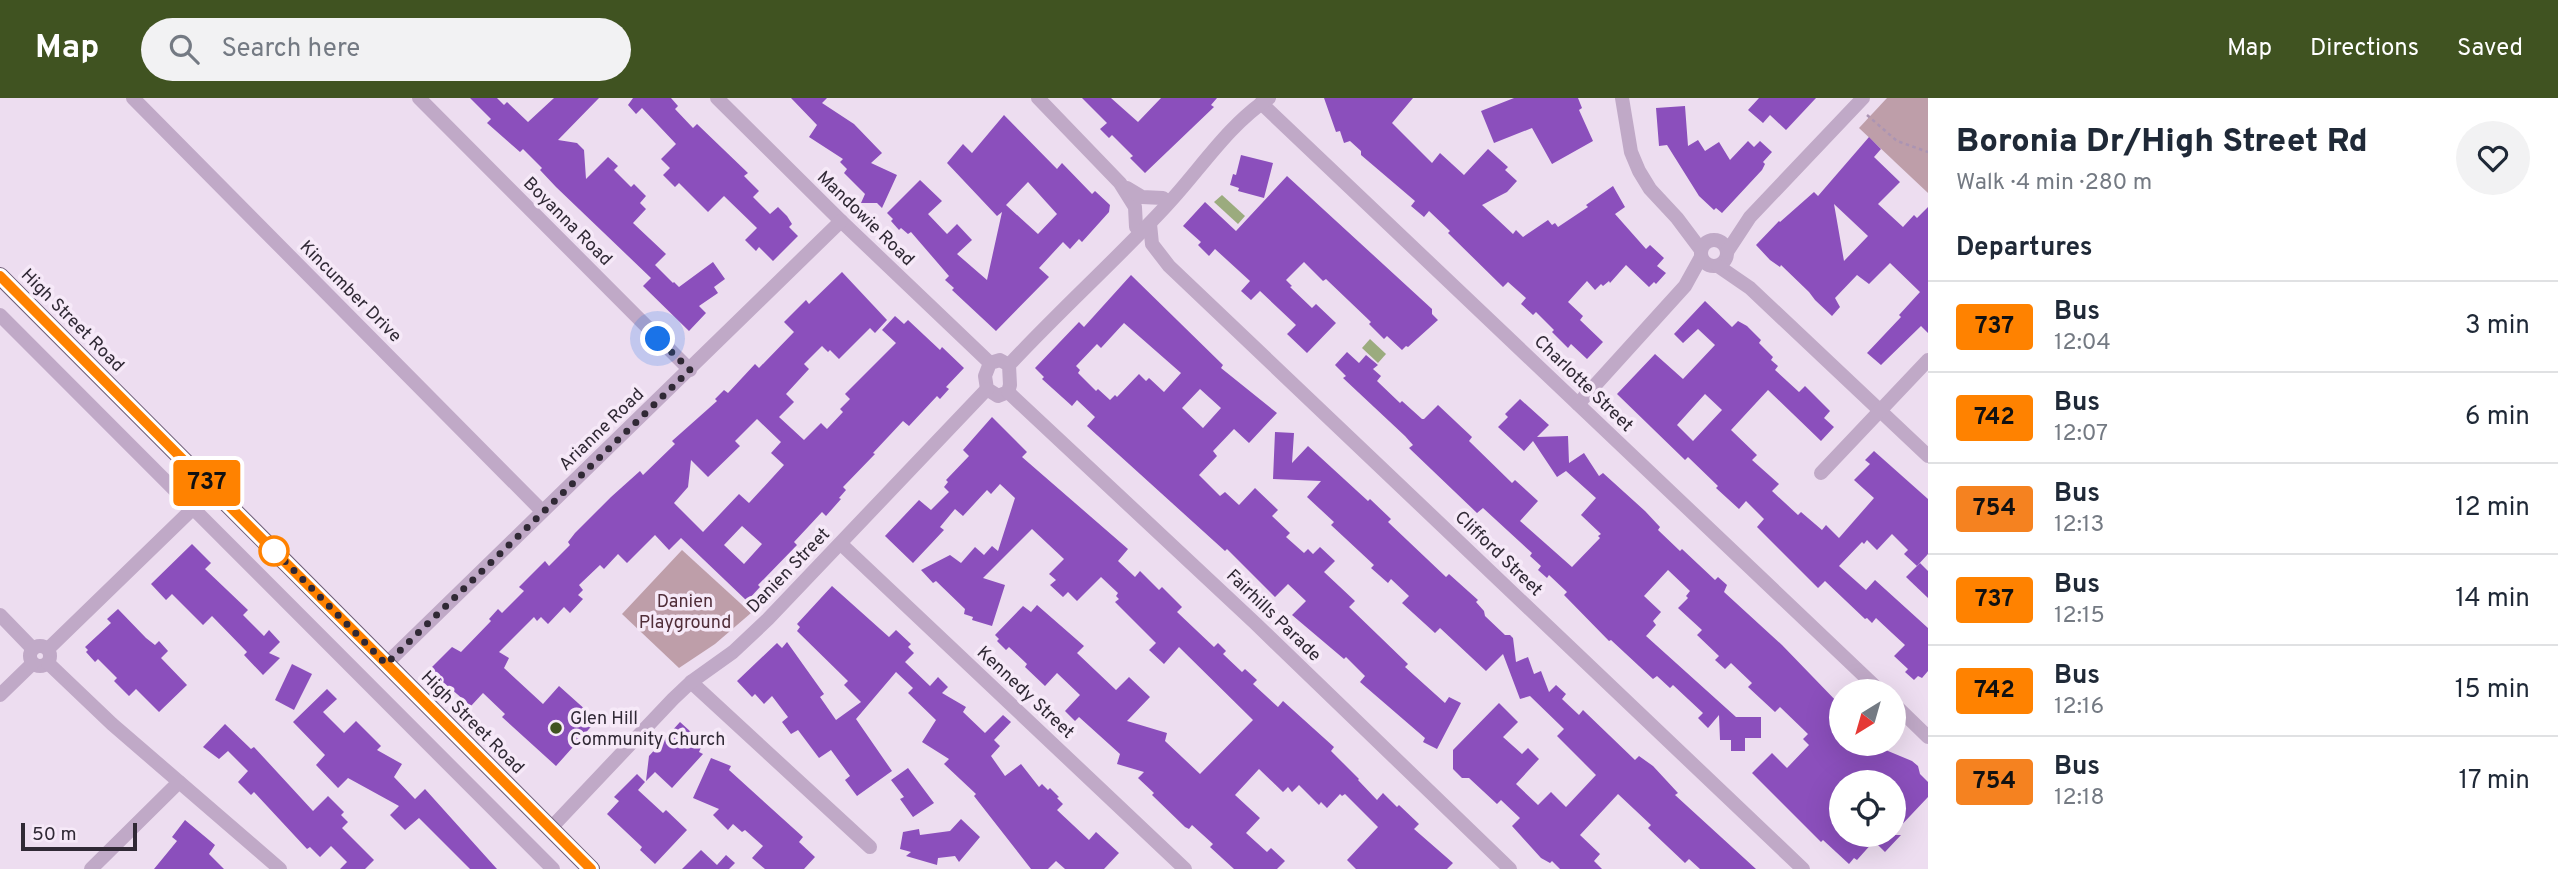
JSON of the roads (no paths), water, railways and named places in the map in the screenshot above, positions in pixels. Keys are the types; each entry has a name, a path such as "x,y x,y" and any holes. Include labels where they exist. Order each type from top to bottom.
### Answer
{"main road":[{"name":"High Street Road","path":"0,276 591,869"}],"street":[{"name":"Kincumber Drive","path":"133,98 542,511"},
{"name":"Boyanna Road","path":"419,98 690,370"},
{"name":"Mandowie Road","path":"718,98 841,221 990,363"},
{"path":"1038,98 1121,183 1142,197 1163,198"},
{"path":"1622,98 1631,152 1650,189 1676,218 1928,456"},
{"path":"1578,404 1714,254 1863,98"},
{"path":"1009,365 1000,360 990,363 985,376 987,390 998,396 1008,392 1009,365 1093,277 1127,248 1163,198 1265,101"},
{"name":"Charlotte Street","path":"1265,101 1867,679"},
{"path":"1093,277 1102,263 1182,189 1200,165"},
{"name":"Clifford Street","path":"1121,183 1152,244 1169,266 1803,869"},
{"name":"Arianne Road","path":"386,664 841,221"},
{"name":"Clifford Street","path":"1127,248 1145,250 1169,266"},
{"path":"0,315 553,869"},
{"path":"1821,473 1928,360"},
{"name":"Danien Street","path":"550,829 691,682 733,652 841,544 987,390"},
{"name":"Fairhills Parade","path":"1008,392 1255,623 1510,869"},
{"path":"0,695 213,489"},
{"name":"Kennedy Street","path":"841,544 1185,869"},
{"path":"0,615 112,724 280,869"},
{"path":"691,682 870,847"},
{"path":"1906,716 1928,737"},
{"path":"91,869 179,782"}],"place":[{"name":"Glen Hill Community Church","path":"556,728"}],"park label":[{"name":"Danien Playground","path":"685,611"}]}
